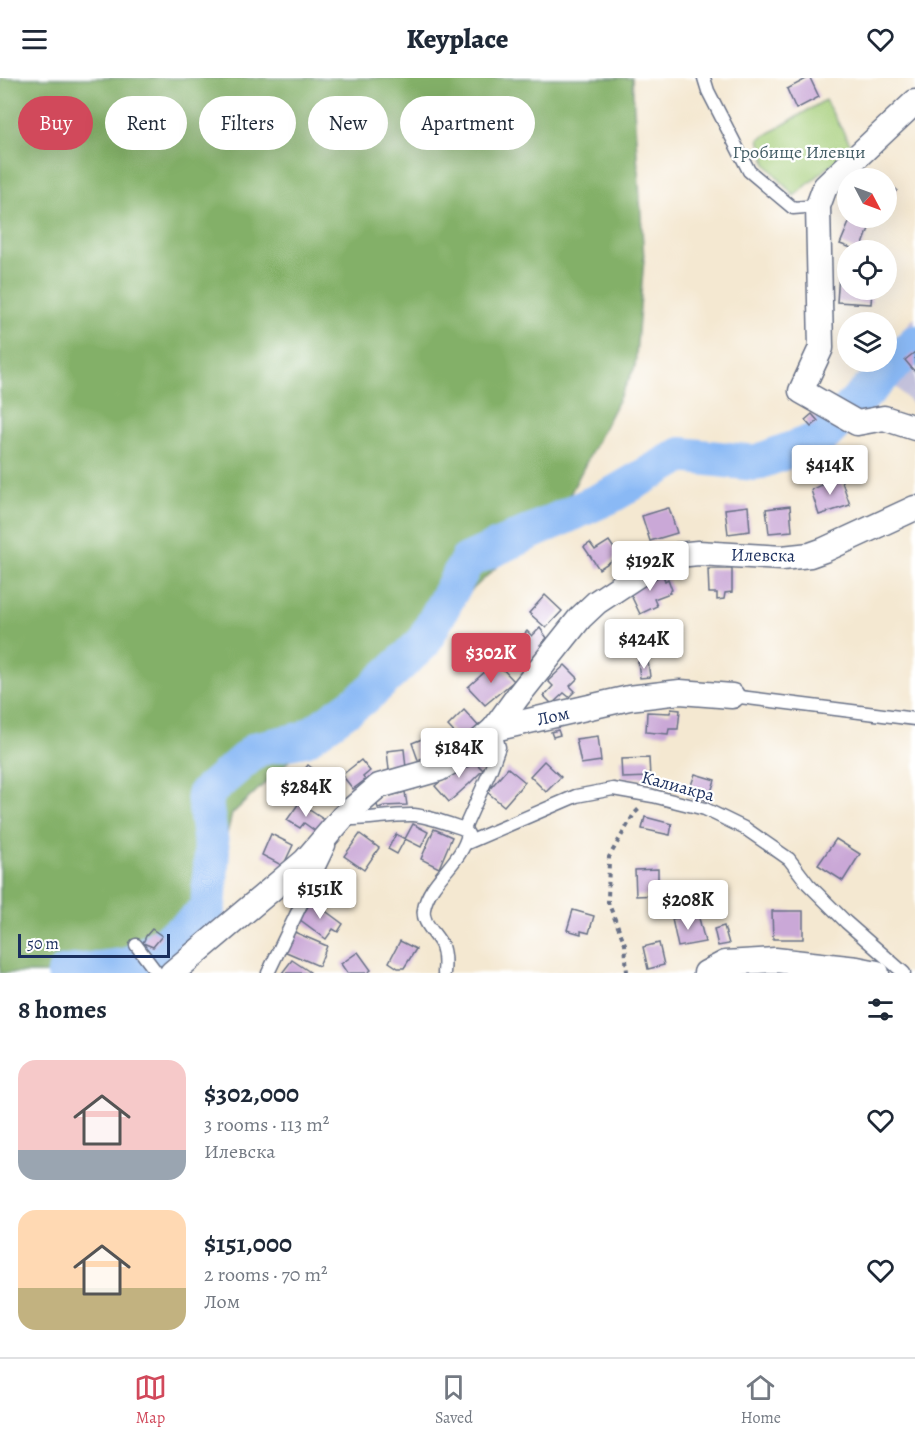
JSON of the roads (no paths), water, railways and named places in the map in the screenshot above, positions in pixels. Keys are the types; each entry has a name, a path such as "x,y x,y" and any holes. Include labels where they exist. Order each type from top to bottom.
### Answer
{"street":[{"path":"915,102 825,187 818,206 821,348 801,391 857,423 884,418 915,429"},
{"name":"Илевска","path":"494,729 580,618 597,602 657,563 678,555 698,553 782,558 810,555 915,508"},
{"name":"Лом","path":"161,971 305,861 342,819 379,786 439,769 466,753 494,729 629,698 680,692 732,696"},
{"path":"706,973 725,963 775,960 877,973"}],"lane":[{"path":"704,78 708,91 749,171 793,208 818,206"},
{"path":"732,696 915,719"},
{"path":"464,829 499,747 494,729"},
{"name":"Калиакра","path":"466,843 576,796 613,789 705,809 746,829 789,859 808,884 846,922 904,973"},
{"path":"268,973 342,819 393,815 417,815 464,829 468,834 466,843 435,886 423,913 441,944 445,956 444,973"},
{"path":"138,947 161,971"}],"waterway":[{"path":"65,973 129,965 183,931 208,909 212,851 204,795 257,749 305,739 367,695 423,643 467,561 612,495 681,455 755,463 820,439 915,343"}],"park label":[{"name":"Гробище Илевци","path":"799,152"}]}
